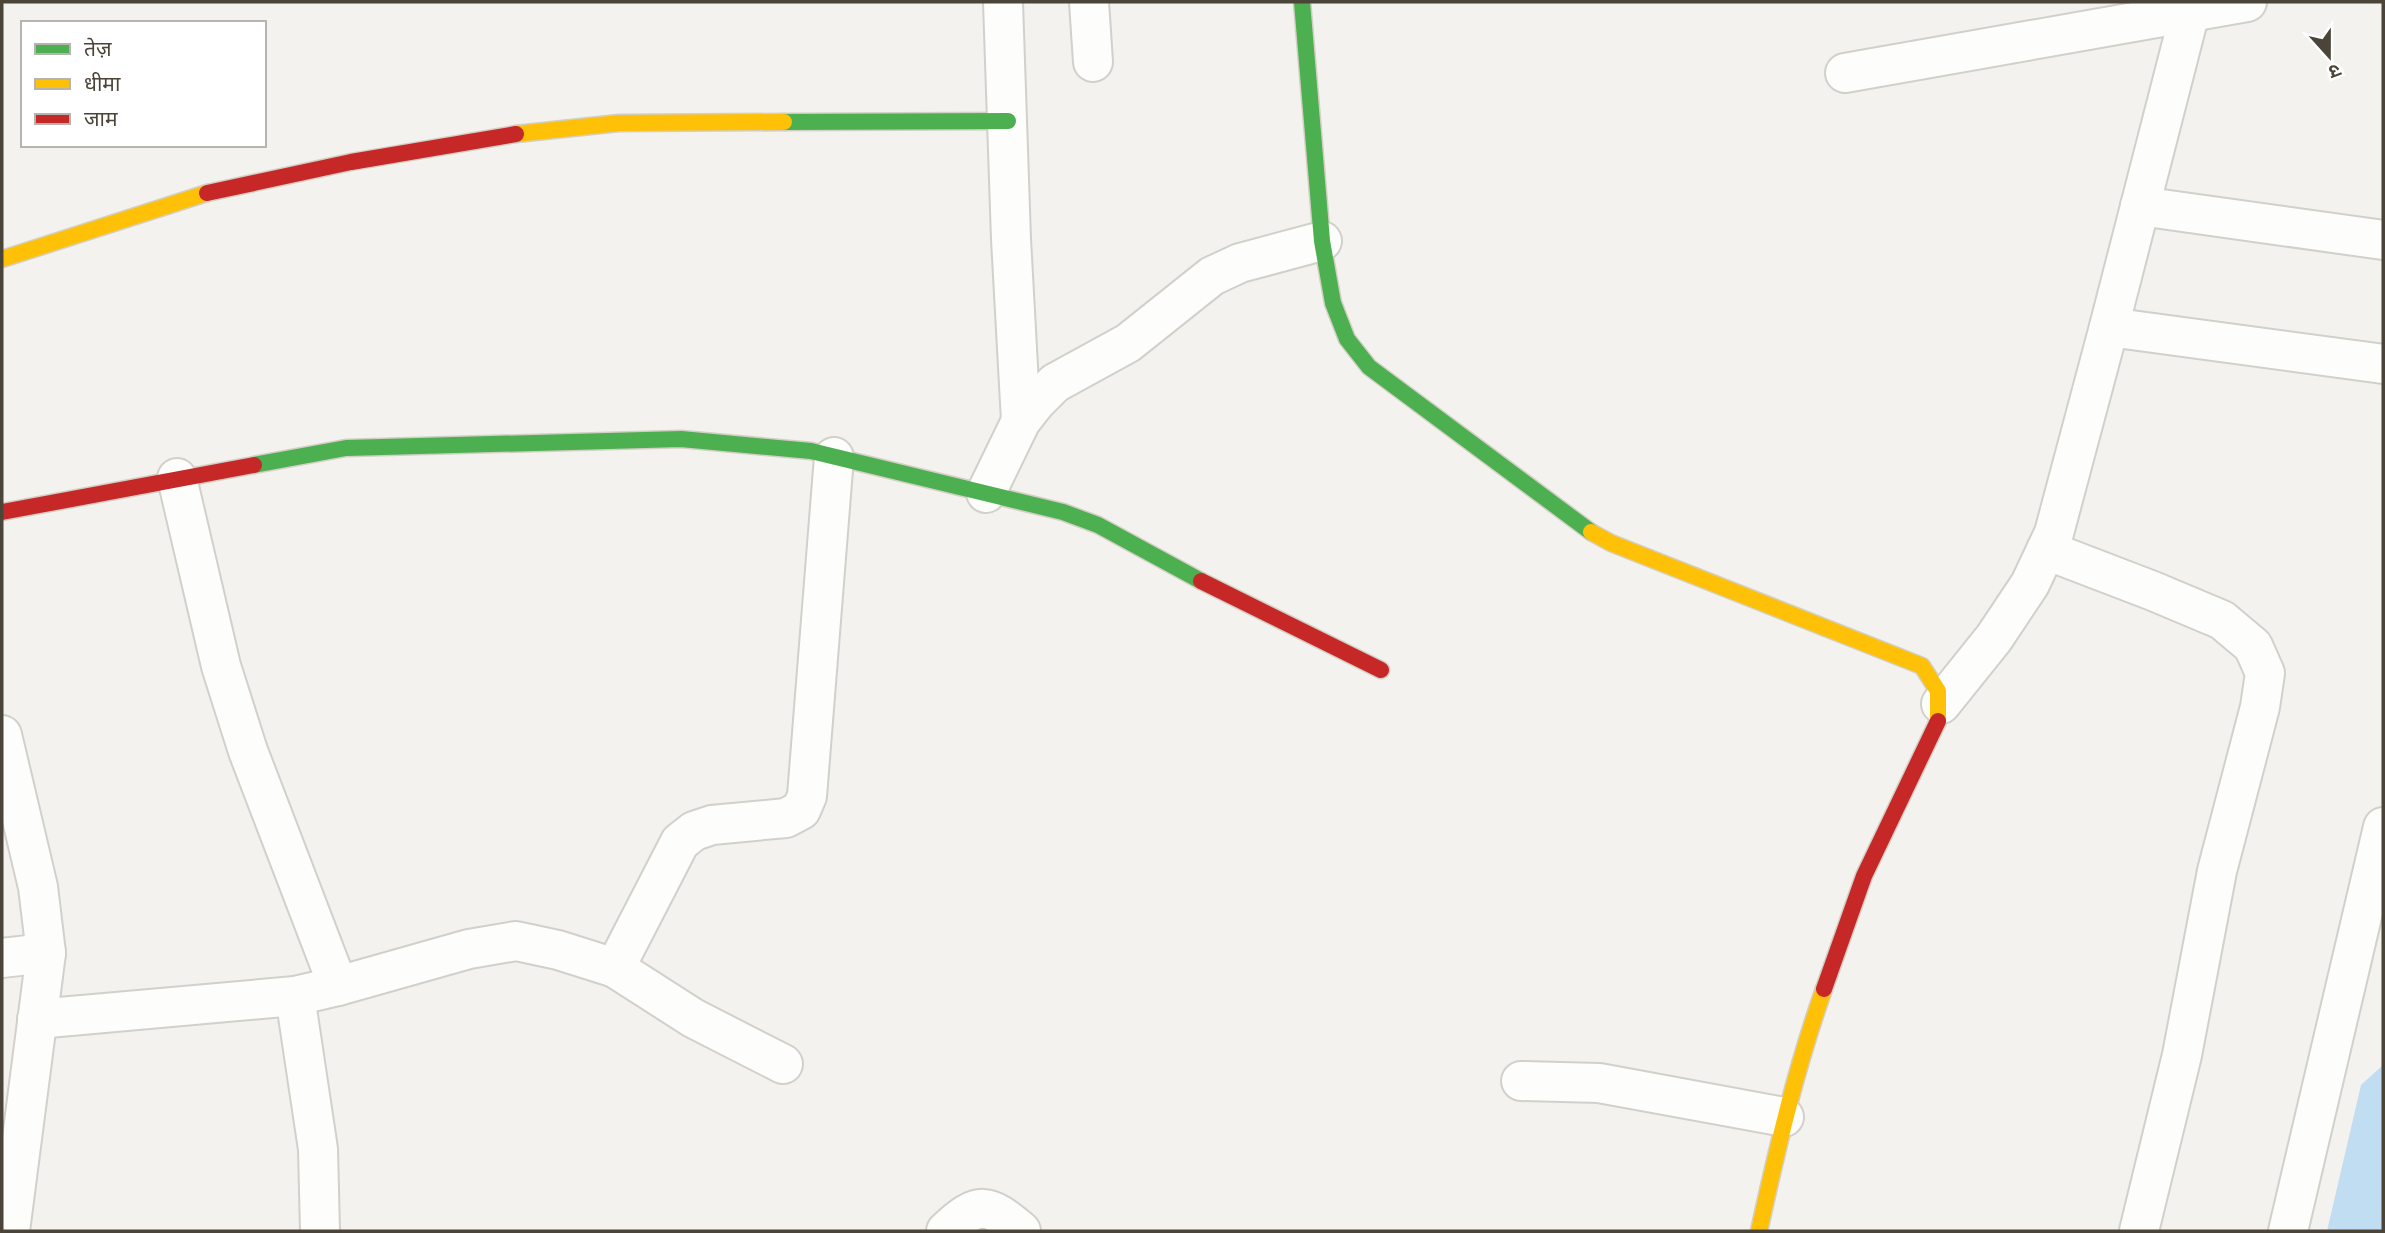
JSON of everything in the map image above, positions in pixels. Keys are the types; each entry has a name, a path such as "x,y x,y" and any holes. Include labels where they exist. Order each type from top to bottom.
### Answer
{"street":[{"path":"1003,2 1011,239 1021,421"},
{"path":"1090,2 1094,62"},
{"path":"1302,2 1322,240 1333,303 1347,338 1369,367 1585,529 1611,544 1922,666 1937,685 1941,704 1938,722 1864,876 1805,1042 1784,1117 1759,1231"},
{"path":"1845,73 2247,2"},
{"path":"1941,704 1994,638 2030,583 2054,533 2190,12"},
{"path":"2,259 194,196 351,162 493,136 619,123 1007,121"},
{"path":"2140,206 2383,240"},
{"path":"986,494 1021,421 1055,383 1128,343 1212,276 1240,263 1322,240"},
{"path":"2109,327 2383,364"},
{"path":"2,512 346,448 681,439 811,452 1063,512 1098,525 1160,560 1381,670"},
{"path":"615,968 680,842 694,831 712,825 786,818 801,810 807,796 834,457"},
{"path":"177,478 225,678 248,751 338,986"},
{"path":"2046,551 2222,620 2253,646 2265,673 2260,707 2217,871 2182,1055 2140,1231"},
{"path":"2,735 38,887 46,953 10,1231"},
{"path":"2288,1231 2383,827"},
{"path":"37,1019 295,996 469,950 516,941 558,950 615,968 693,1018 783,1064"},
{"path":"2,958 46,953"},
{"path":"295,996 318,1149 320,1231"},
{"path":"1521,1081 1599,1083 1784,1117"},
{"path":"946,1231 964,1214 978,1208 1001,1214 1021,1231"}],"water":[{"path":"2383,1065 2383,1231 2327,1231 2361,1085"}],"traffic: fast":[{"path":"1302,2 1322,241 1333,303 1347,339 1369,367 1591,532"},
{"path":"784,122 1008,121"},
{"path":"254,465 346,448 681,439 811,451 1063,512 1098,525 1201,581"}],"traffic: slow":[{"path":"516,134 619,123 784,122"},
{"path":"2,259 207,193"},
{"path":"1591,532 1611,543 1922,666 1938,691 1938,721"},
{"path":"1759,1231 1788,1109 1824,989"}],"traffic: jam":[{"path":"207,193 351,162 516,134"},
{"path":"2,512 254,465"},
{"path":"1201,581 1381,670"},
{"path":"1824,989 1864,876 1938,721"}]}
